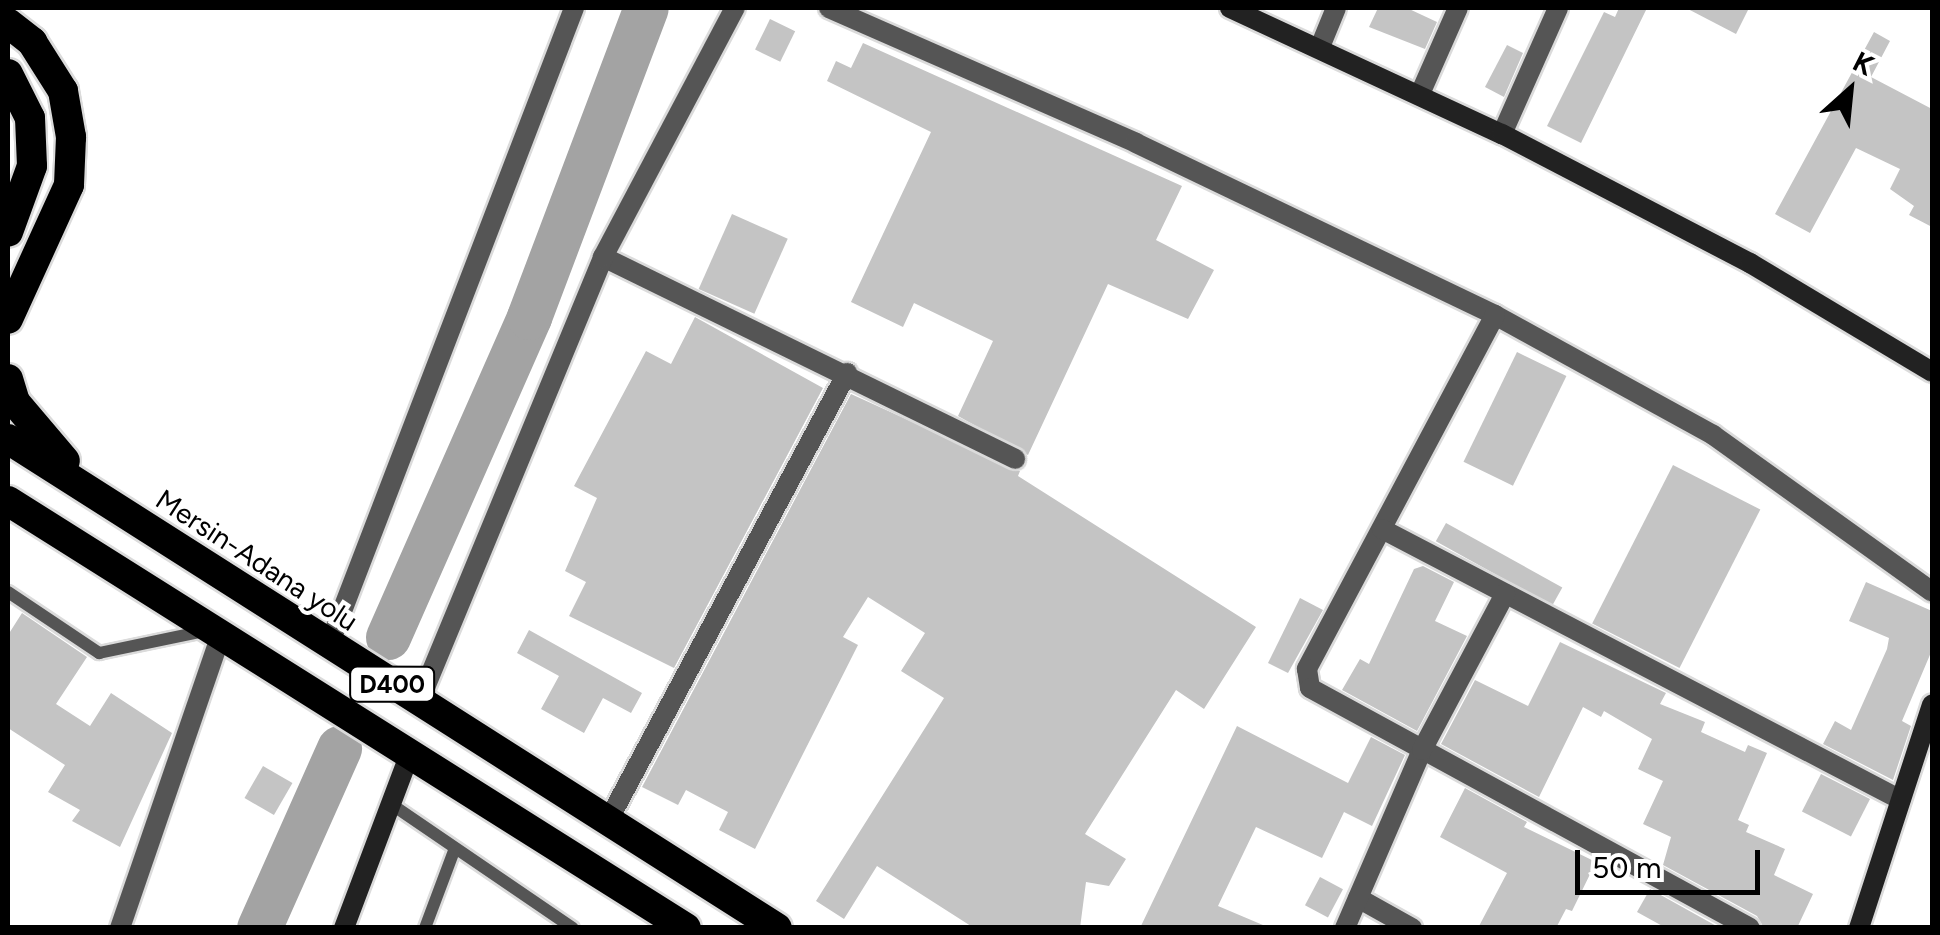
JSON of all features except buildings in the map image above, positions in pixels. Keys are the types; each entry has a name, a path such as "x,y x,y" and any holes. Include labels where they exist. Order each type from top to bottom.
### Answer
{"highway":[{"path":"8,22 32,42 63,91 71,138 69,184 8,319"},
{"path":"8,74 30,118 32,166 8,232"},
{"path":"8,380 15,402 46,447 300,627"},
{"name":"Mersin-Adana yolu","path":"8,439 777,928"},
{"name":"D400","path":"8,501 686,928"}],"street":[{"path":"329,644 574,8"},
{"path":"419,702 604,257 736,8"},
{"path":"828,8 1136,143 1495,315 1713,435 1932,592"},
{"path":"1230,8 1502,134 1750,263 1932,372"},
{"path":"1320,47 1336,8"},
{"path":"1420,94 1458,8"},
{"path":"1502,134 1558,8"},
{"path":"604,257 1016,459"},
{"path":"1495,315 1307,669 1310,688 1750,928"},
{"path":"608,820 846,374"},
{"path":"1382,529 1901,800"},
{"path":"1346,928 1422,750 1505,594"},
{"path":"120,928 218,631"},
{"path":"1859,928 1932,705"},
{"path":"344,928 410,752"},
{"path":"1358,898 1412,928"}],"lane":[{"path":"8,592 98,653 218,631"},
{"path":"391,804 573,928"},
{"path":"425,928 455,848"}],"waterway":[{"path":"388,637 529,317 646,8"},
{"path":"259,928 339,748"}]}
